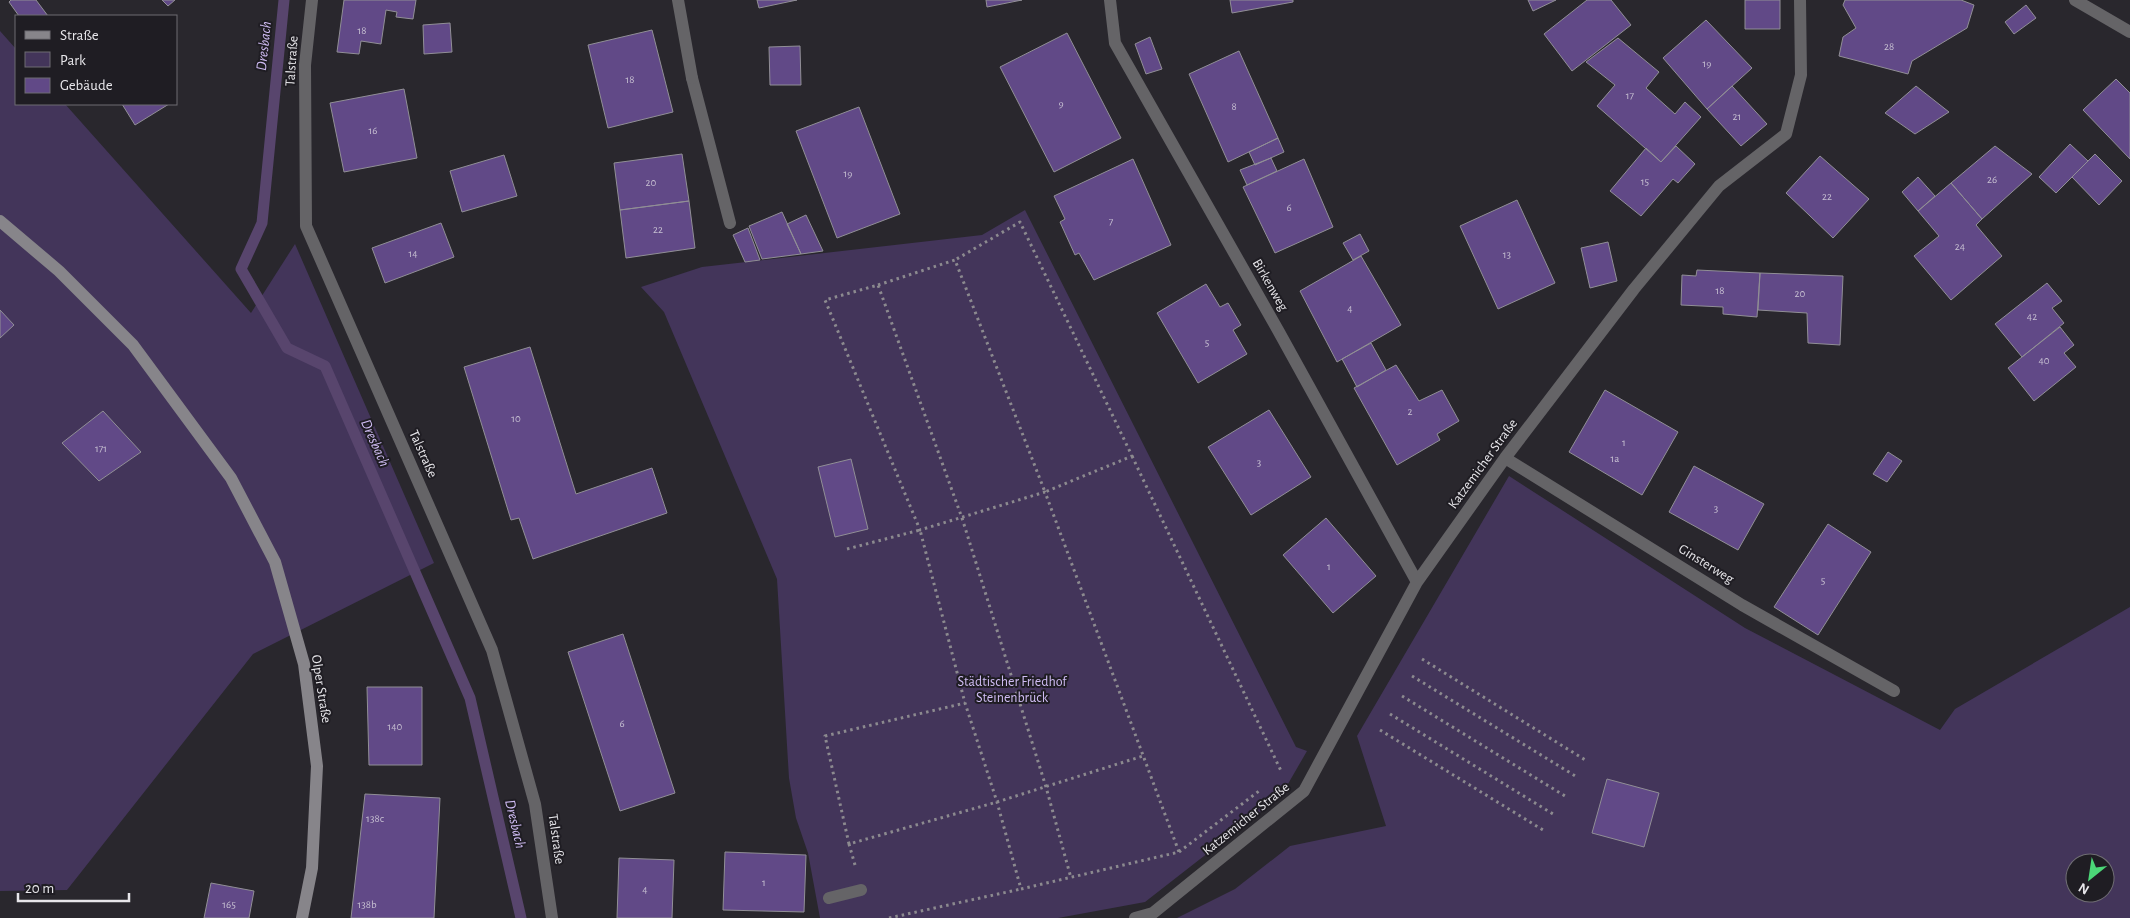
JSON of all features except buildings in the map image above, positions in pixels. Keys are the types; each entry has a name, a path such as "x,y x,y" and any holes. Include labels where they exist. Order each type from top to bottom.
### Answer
{"main road":[{"name":"Olper Straße","path":"0,221 59,271 133,345 231,478 275,562 304,664 317,766 312,868 302,918"}],"street":[{"name":"Talstraße","path":"312,0 305,65 306,226 492,650 535,804 552,918"},
{"path":"678,0 692,78 730,222"},
{"name":"Birkenweg","path":"1110,0 1115,43 1279,332 1417,582"},
{"name":"Katzemicher Straße","path":"1135,918 1153,914 1304,791 1417,582 1505,458 1634,289 1719,186 1786,134 1801,75 1800,0"},
{"path":"2075,0 2130,32"},
{"name":"Ginsterweg","path":"1505,458 1742,605 1894,691"},
{"path":"829,898 861,890"}],"path":[{"path":"1021,889 997,802 965,704 920,530 825,300 955,260 1020,222 1283,772 1276,778"},
{"path":"955,260 1045,492 1179,852"},
{"path":"878,285 962,518 1046,787 1071,878"},
{"path":"847,549 962,518 1045,492 1132,456"},
{"path":"1422,659 1587,761"},
{"path":"1412,676 1577,777"},
{"path":"1402,696 1565,796"},
{"path":"861,890 825,736 965,704"},
{"path":"1390,714 1553,814"},
{"path":"1380,730 1543,830"},
{"path":"849,844 997,802 1143,756"},
{"path":"889,918 1179,852 1261,790"}],"green space":[{"path":"0,31 15,48 15,105 66,105 251,313 295,244 434,563 253,654 67,890 0,891"},
{"name":"Städtischer Friedhof Steinenbrück","path":"1025,210 1296,747 1307,751 1281,796 1145,902 1058,918 820,918 808,853 796,818 789,778 777,579 664,312 641,287 702,267 982,235"},
{"path":"1509,476 1745,628 1940,730 1955,709 2130,607 2130,918 1177,918 1235,889 1290,846 1386,826 1357,736"}],"waterway":[{"name":"Dresbach","path":"284,0 262,223 241,269 287,348 325,366 470,698 521,918"}]}
